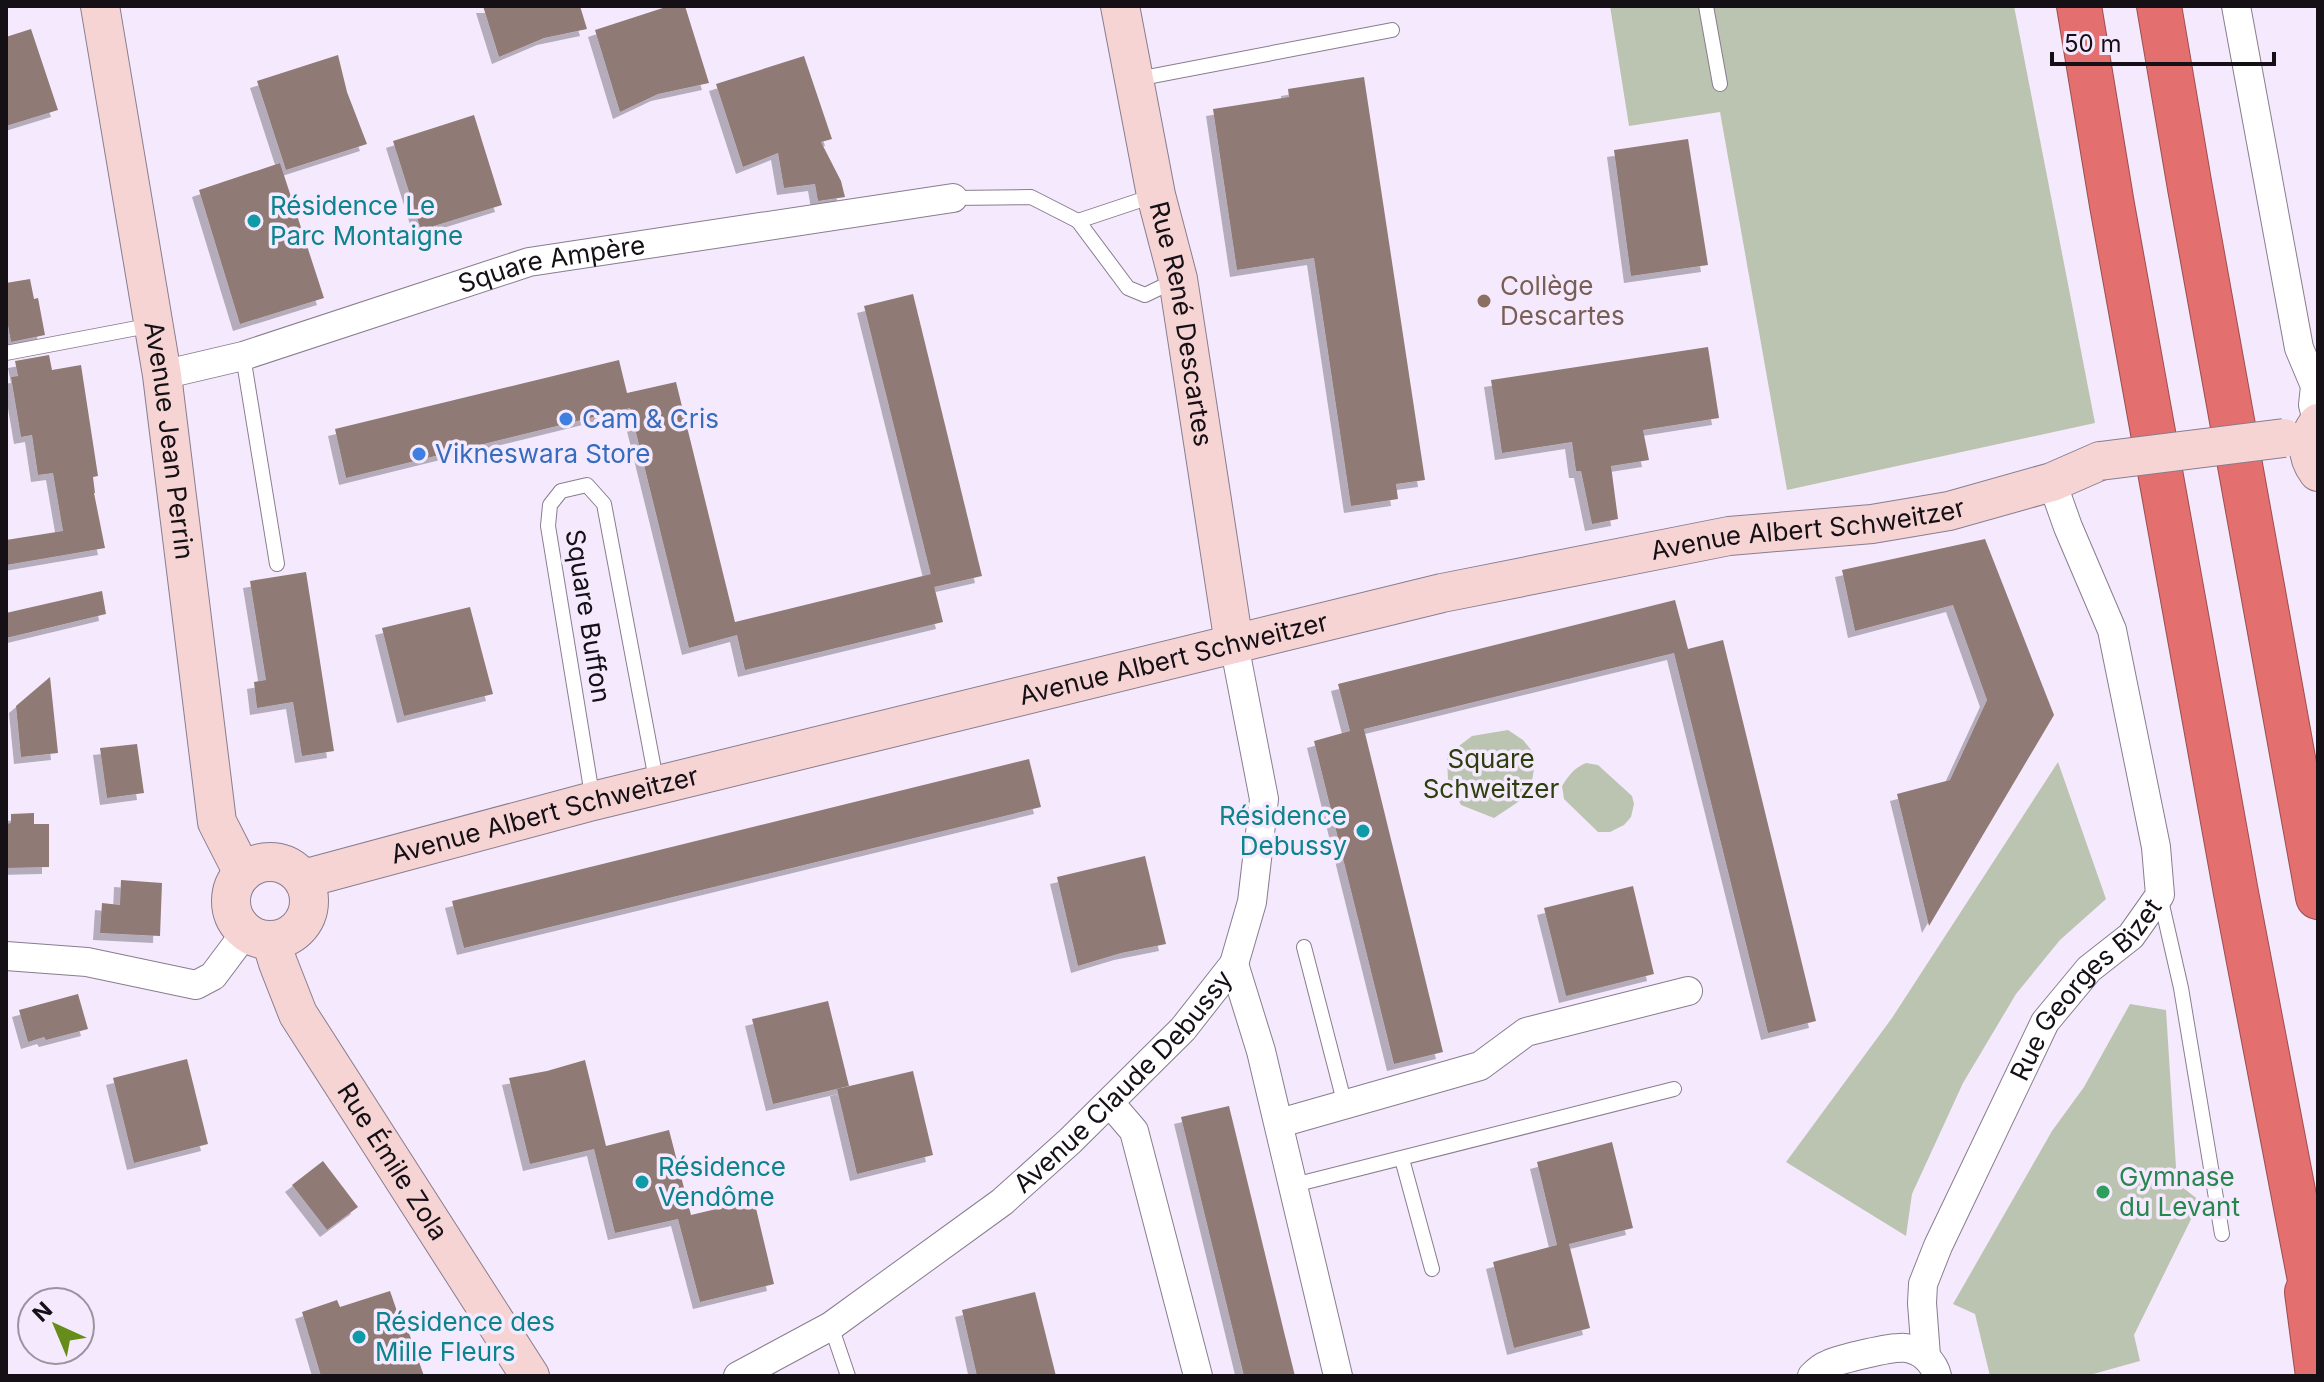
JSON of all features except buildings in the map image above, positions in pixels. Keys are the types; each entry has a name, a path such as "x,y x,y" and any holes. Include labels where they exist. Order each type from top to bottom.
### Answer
{"highway":[{"path":"2079,6 2123,268 2318,1322"},
{"path":"2159,6 2318,897"},
{"path":"2299,1230 2318,1376"}],"street":[{"name":"Avenue Jean Perrin","path":"100,6 162,375 217,822 243,873"},
{"name":"Rue René Descartes","path":"1120,6 1156,195 1178,279 1234,644"},
{"path":"2236,6 2299,348 2316,387 2308,445"},
{"name":"Square Ampère","path":"162,375 243,356 529,262 953,198"},
{"name":"Avenue Albert Schweitzer","path":"303,879 593,801 1442,593 1714,539 1872,524 1933,514 2102,471 2308,445"},
{"name":"Rue Georges Bizet","path":"1931,1366 1922,1303 1923,1284 1938,1246 2045,1022 2089,969 2131,936 2160,895 2156,847 2112,630 2052,482"},
{"name":"Avenue Claude Debussy","path":"738,1376 831,1326 1002,1202 1110,1103 1183,1029 1234,964 1252,902 1264,799 1234,644"},
{"path":"275,861 286,864 303,879 310,902 302,924 283,938 259,936 238,924 231,903 232,892 243,873 252,866 275,861"},
{"path":"6,956 87,962 196,985 213,976 259,936"},
{"name":"Rue Émile Zola","path":"259,936 278,963 298,1014 530,1376"},
{"path":"1234,964 1280,1123 1338,1376"},
{"path":"1280,1123 1480,1066 1526,1032 1688,991"},
{"path":"1110,1103 1134,1131 1198,1376"},
{"name":"Rue Georges Bizet","path":"1882,1349 1922,1303"},
{"path":"1812,1376 1826,1365 1882,1349 1907,1348 1931,1366"}],"lane":[{"path":"1706,6 1720,84"},
{"path":"1134,79 1392,30"},
{"path":"1078,221 1156,195"},
{"path":"953,198 1031,197 1078,221 1128,288 1145,295 1178,279"},
{"path":"6,353 153,324"},
{"path":"243,356 277,564"},
{"name":"Square Buffon","path":"593,801 548,526 550,505 561,491 587,485 604,504 657,785"},
{"path":"2160,895 2181,988 2222,1234"},
{"path":"1304,947 1345,1105"},
{"path":"1294,1185 1674,1089"},
{"path":"1402,1159 1432,1269"},
{"path":"831,1326 848,1376"}],"green space":[{"path":"1610,6 2014,6 2095,423 1787,490 1720,112 1629,126"},
{"name":"Square Schweitzer","path":"1508,730 1523,740 1536,756 1530,794 1494,818 1461,805 1448,781 1447,755 1472,736"},
{"path":"2058,762 2106,899 2060,940 2016,994 1963,1083 1912,1194 1906,1236 1786,1162 1892,1018"},
{"path":"1586,763 1598,765 1632,796 1631,817 1624,825 1610,832 1598,832 1564,799 1562,786 1572,772"},
{"name":"Gymnase du Levant","path":"2130,1004 2166,1010 2177,1183 2200,1201 2134,1335 2140,1361 2086,1376 1990,1376 1975,1314 1953,1304 2052,1131 2084,1087"}],"place":[{"name":"Résidence Le Parc Montaigne","path":"254,221"},
{"name":"Collège Descartes","path":"1484,301"},
{"name":"Cam & Cris","path":"566,419"},
{"name":"Vikneswara Store","path":"419,454"},
{"name":"Résidence Debussy","path":"1363,831"},
{"name":"Résidence Vendôme","path":"642,1182"},
{"name":"Gymnase du Levant","path":"2103,1192"},
{"name":"Résidence des Mille Fleurs","path":"359,1337"}]}
